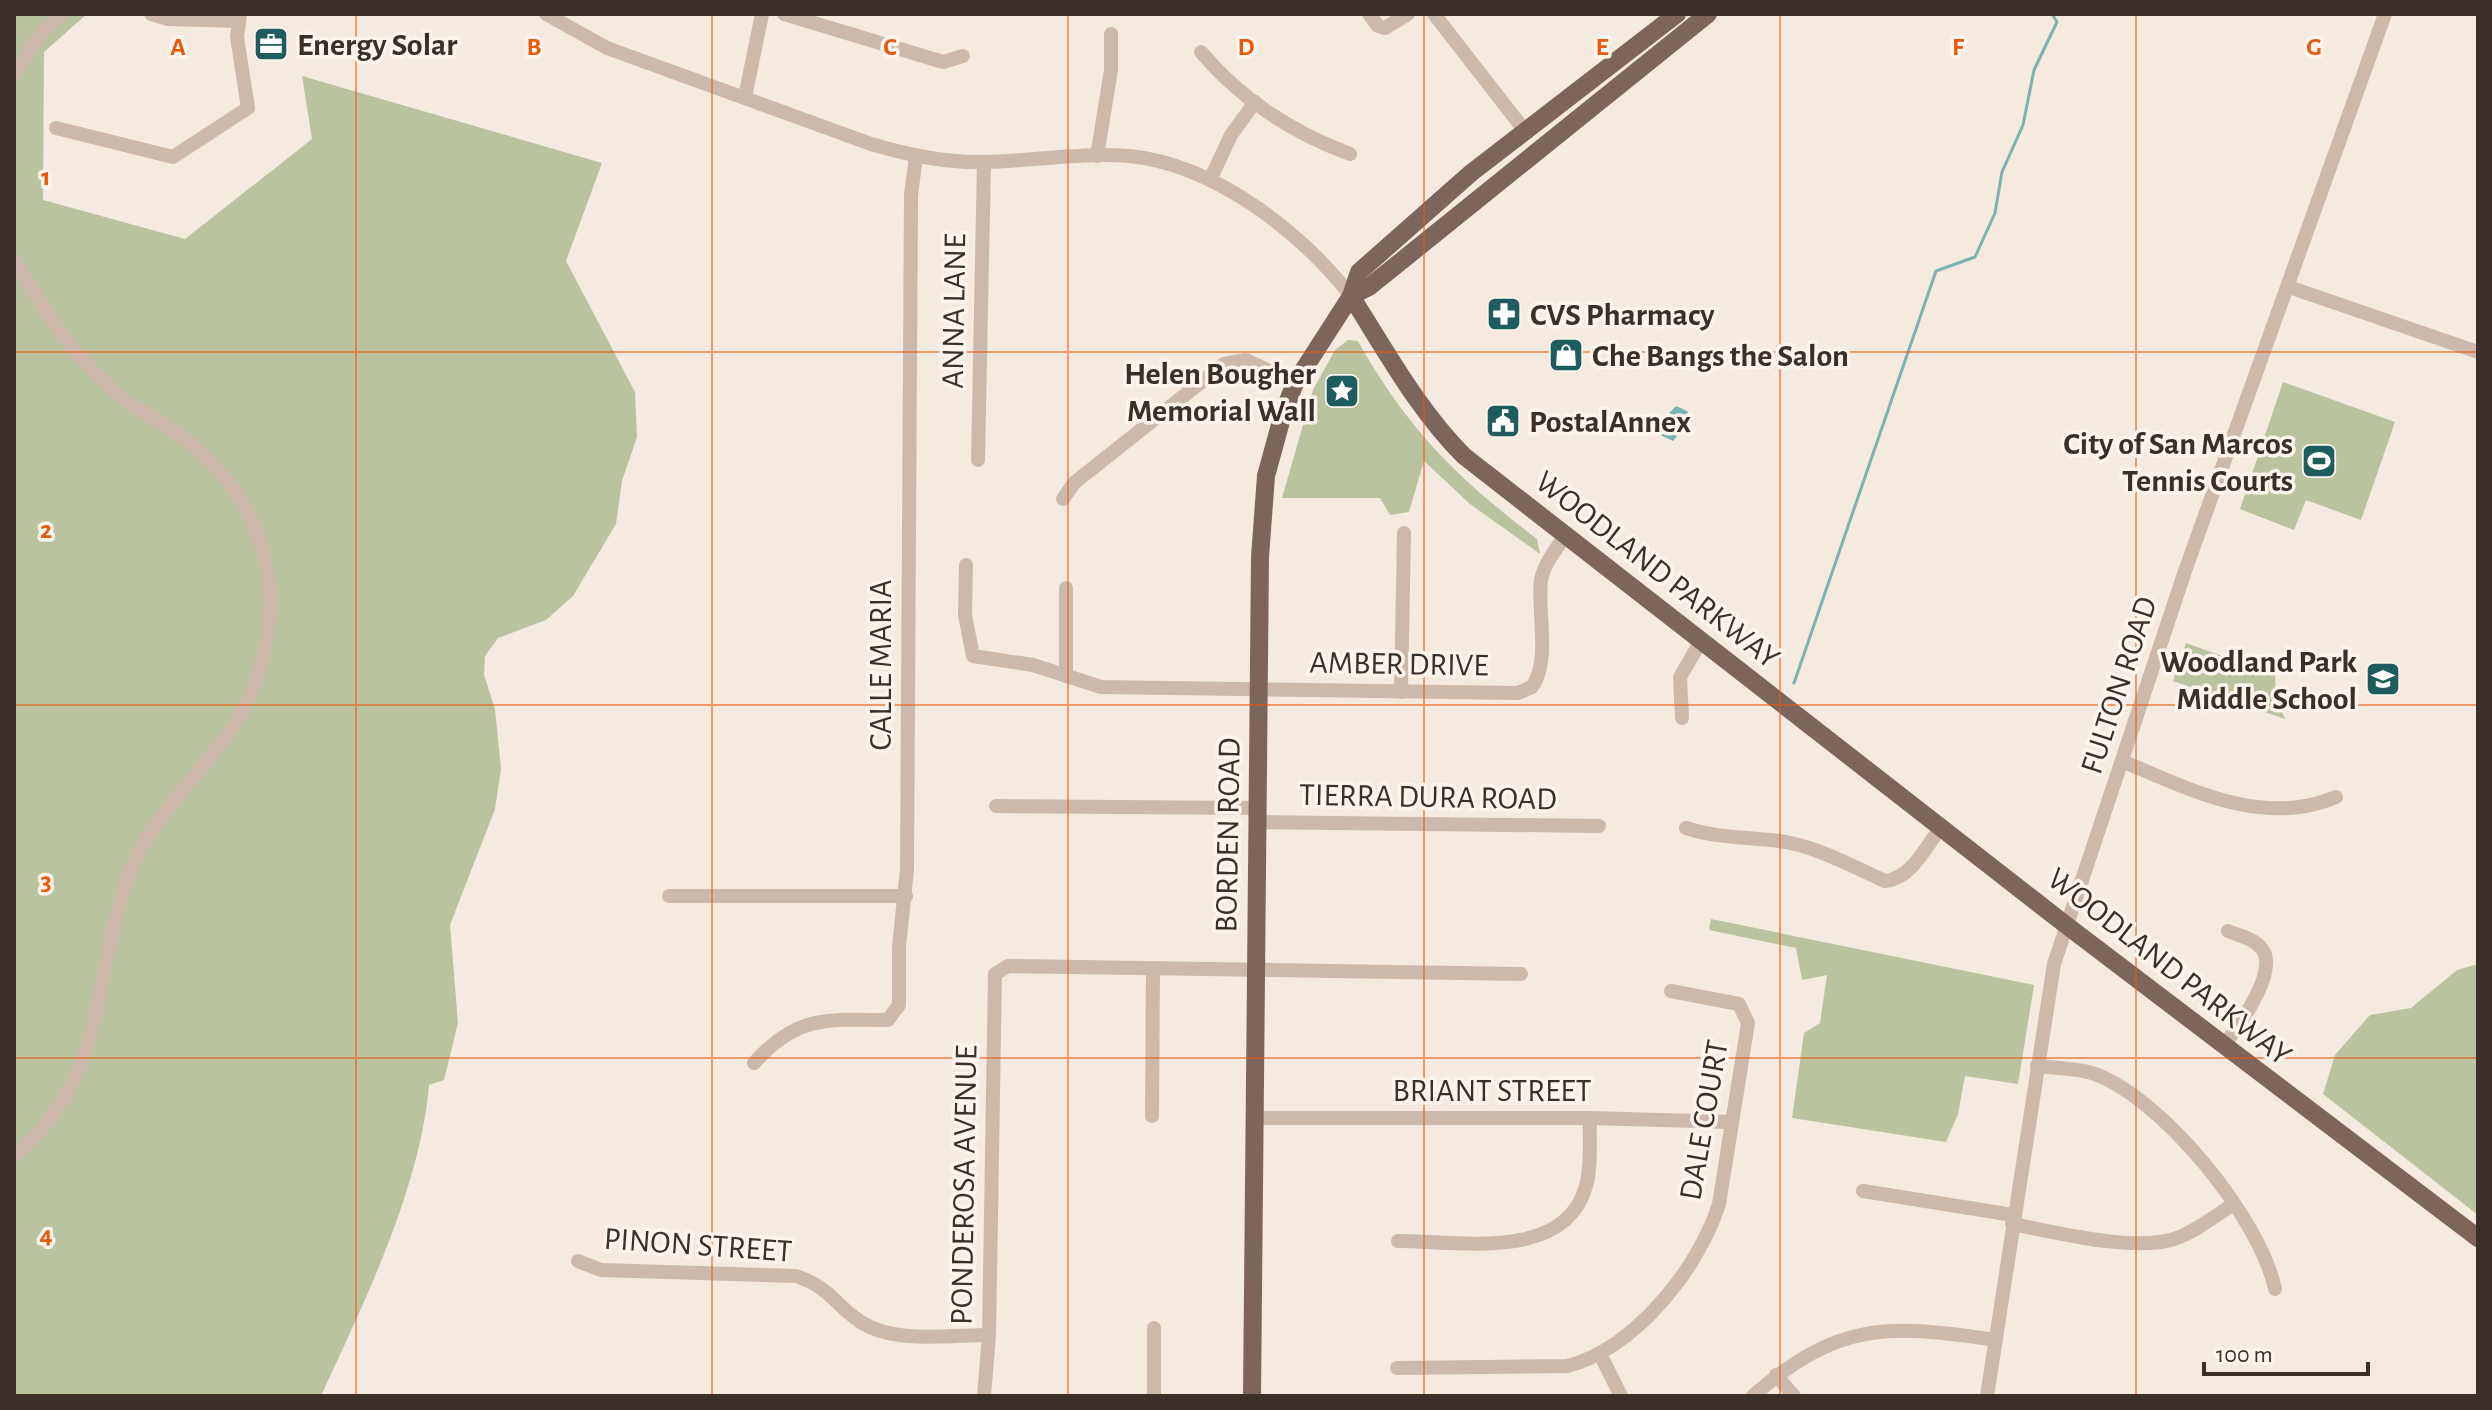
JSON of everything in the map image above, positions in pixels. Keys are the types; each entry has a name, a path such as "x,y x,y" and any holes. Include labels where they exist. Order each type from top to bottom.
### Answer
{"main road":[{"name":"BORDEN ROAD","path":"1252,1396 1262,503 1274,441 1295,383 1351,296 1359,272 1385,245 1525,131 1677,14"},
{"path":"1351,296 1369,287 1708,14"},
{"name":"WOODLAND PARKWAY","path":"1351,296 1445,437 1565,536 2066,925 2478,1238"}],"street":[{"path":"14,74 42,31 62,14"},
{"path":"56,128 173,157 248,108 239,17 168,19 151,14"},
{"name":"WOODLAND PARKWAY","path":"546,14 607,48 916,157 984,162 1097,156 1164,162 1210,180 1307,246 1351,296"},
{"path":"745,97 762,14"},
{"path":"784,14 943,62 963,56"},
{"path":"1369,14 1378,26 1385,28 1408,14"},
{"path":"1434,14 1525,131"},
{"name":"FULTON ROAD","path":"1987,1396 2054,964 2185,571 2385,14"},
{"path":"1097,156 1111,70 1111,34"},
{"path":"1201,52 1255,102 1310,140 1350,154"},
{"path":"1210,180 1231,135 1255,102"},
{"name":"CALLE MARIA","path":"754,1063 782,1035 804,1024 888,1020 899,1005 899,947 906,896 911,223 916,157"},
{"name":"ANNA LANE","path":"978,460 984,162"},
{"path":"14,260 71,350 118,395 185,439 224,474 249,513 264,551 270,588 264,659 249,697 148,836 133,866 115,916 88,1052 73,1087 38,1136 14,1156"},
{"path":"2289,287 2478,352"},
{"path":"1063,499 1074,483 1224,364 1246,360 1295,383"},
{"path":"1401,692 1404,533"},
{"name":"AMBER DRIVE","path":"966,565 965,615 973,656 1033,665 1101,687 1518,693 1535,683 1539,671 1541,579 1548,560 1565,536"},
{"path":"1066,588 1066,676"},
{"path":"1682,718 1680,677 1701,641"},
{"path":"2122,761 2191,789 2254,809 2300,808 2336,797"},
{"name":"TIERRA DURA ROAD","path":"996,806 1599,826"},
{"path":"1686,828 1709,836 1781,841 1815,849 1885,881 1897,880 1906,874 1941,827"},
{"path":"669,896 906,896"},
{"path":"2224,1045 2246,1016 2267,970 2267,958 2261,948 2228,931"},
{"name":"PONDEROSA AVENUE","path":"984,1396 989,1335 995,974 1008,966 1153,969"},
{"path":"1152,1116 1153,969 1521,974"},
{"name":"DALE COURT","path":"1397,1368 1567,1366 1601,1356 1618,1343 1690,1267 1712,1225 1719,1204 1748,1023 1739,1004 1671,991"},
{"path":"2037,1066 2091,1073 2125,1089 2210,1169 2258,1242 2275,1289"},
{"name":"BRIANT STREET","path":"1253,1118 1590,1118 1731,1122"},
{"path":"1398,1241 1522,1241 1546,1235 1565,1224 1580,1203 1588,1182 1590,1118"},
{"path":"1863,1191 2115,1239 2163,1242 2178,1238 2234,1204"},
{"name":"PINON STREET","path":"578,1261 601,1270 796,1276 821,1285 858,1320 876,1331 989,1335"},
{"path":"1154,1328 1154,1396"},
{"path":"1753,1396 1776,1375 1822,1346 1874,1331 1914,1328 1996,1340"},
{"path":"1601,1356 1621,1396"},
{"path":"1776,1375 1794,1396"}],"green space":[{"path":"14,14 87,14 44,52 43,200 185,239 312,139 302,76 602,163 566,261 635,392 637,437 622,481 616,524 573,596 546,620 498,638 485,656 484,675 495,709 501,769 495,809 450,925 458,1023 444,1080 429,1085 424,1125 414,1165 388,1245 321,1396 14,1396"},
{"path":"1348,340 1358,341 1396,401 1436,450 1458,473 1537,539 1540,554 1470,504 1424,461 1409,512 1390,515 1380,498 1282,498 1313,390 1335,350"},
{"name":"City of San Marcos Tennis Courts","path":"2283,382 2395,422 2361,520 2306,500 2294,530 2240,509"},
{"path":"2186,643 2275,675 2276,698 2285,719 2173,681"},
{"path":"1711,919 2034,985 2018,1084 1965,1076 1958,1114 1946,1142 1792,1118 1804,1033 1820,1023 1827,975 1802,980 1796,948 1709,930"},
{"path":"2478,964 2478,1215 2323,1094 2335,1055 2370,1015 2411,1008 2457,970"}],"water":[{"path":"1676,406 1687,411 1693,422 1688,422 1673,441 1662,436 1656,427"}],"waterway":[{"path":"1794,683 1936,271 1975,257 1995,213 2002,172 2023,125 2034,70 2057,22 2052,14"}],"place":[{"name":"Energy Solar","path":"271,44"},
{"name":"CVS Pharmacy","path":"1504,314"},
{"name":"Che Bangs the Salon","path":"1566,355"},
{"name":"Helen Bougher Memorial Wall","path":"1342,391"},
{"name":"PostalAnnex","path":"1503,421"},
{"name":"City of San Marcos Tennis Courts","path":"2319,461"},
{"name":"Woodland Park Middle School","path":"2383,679"}]}
